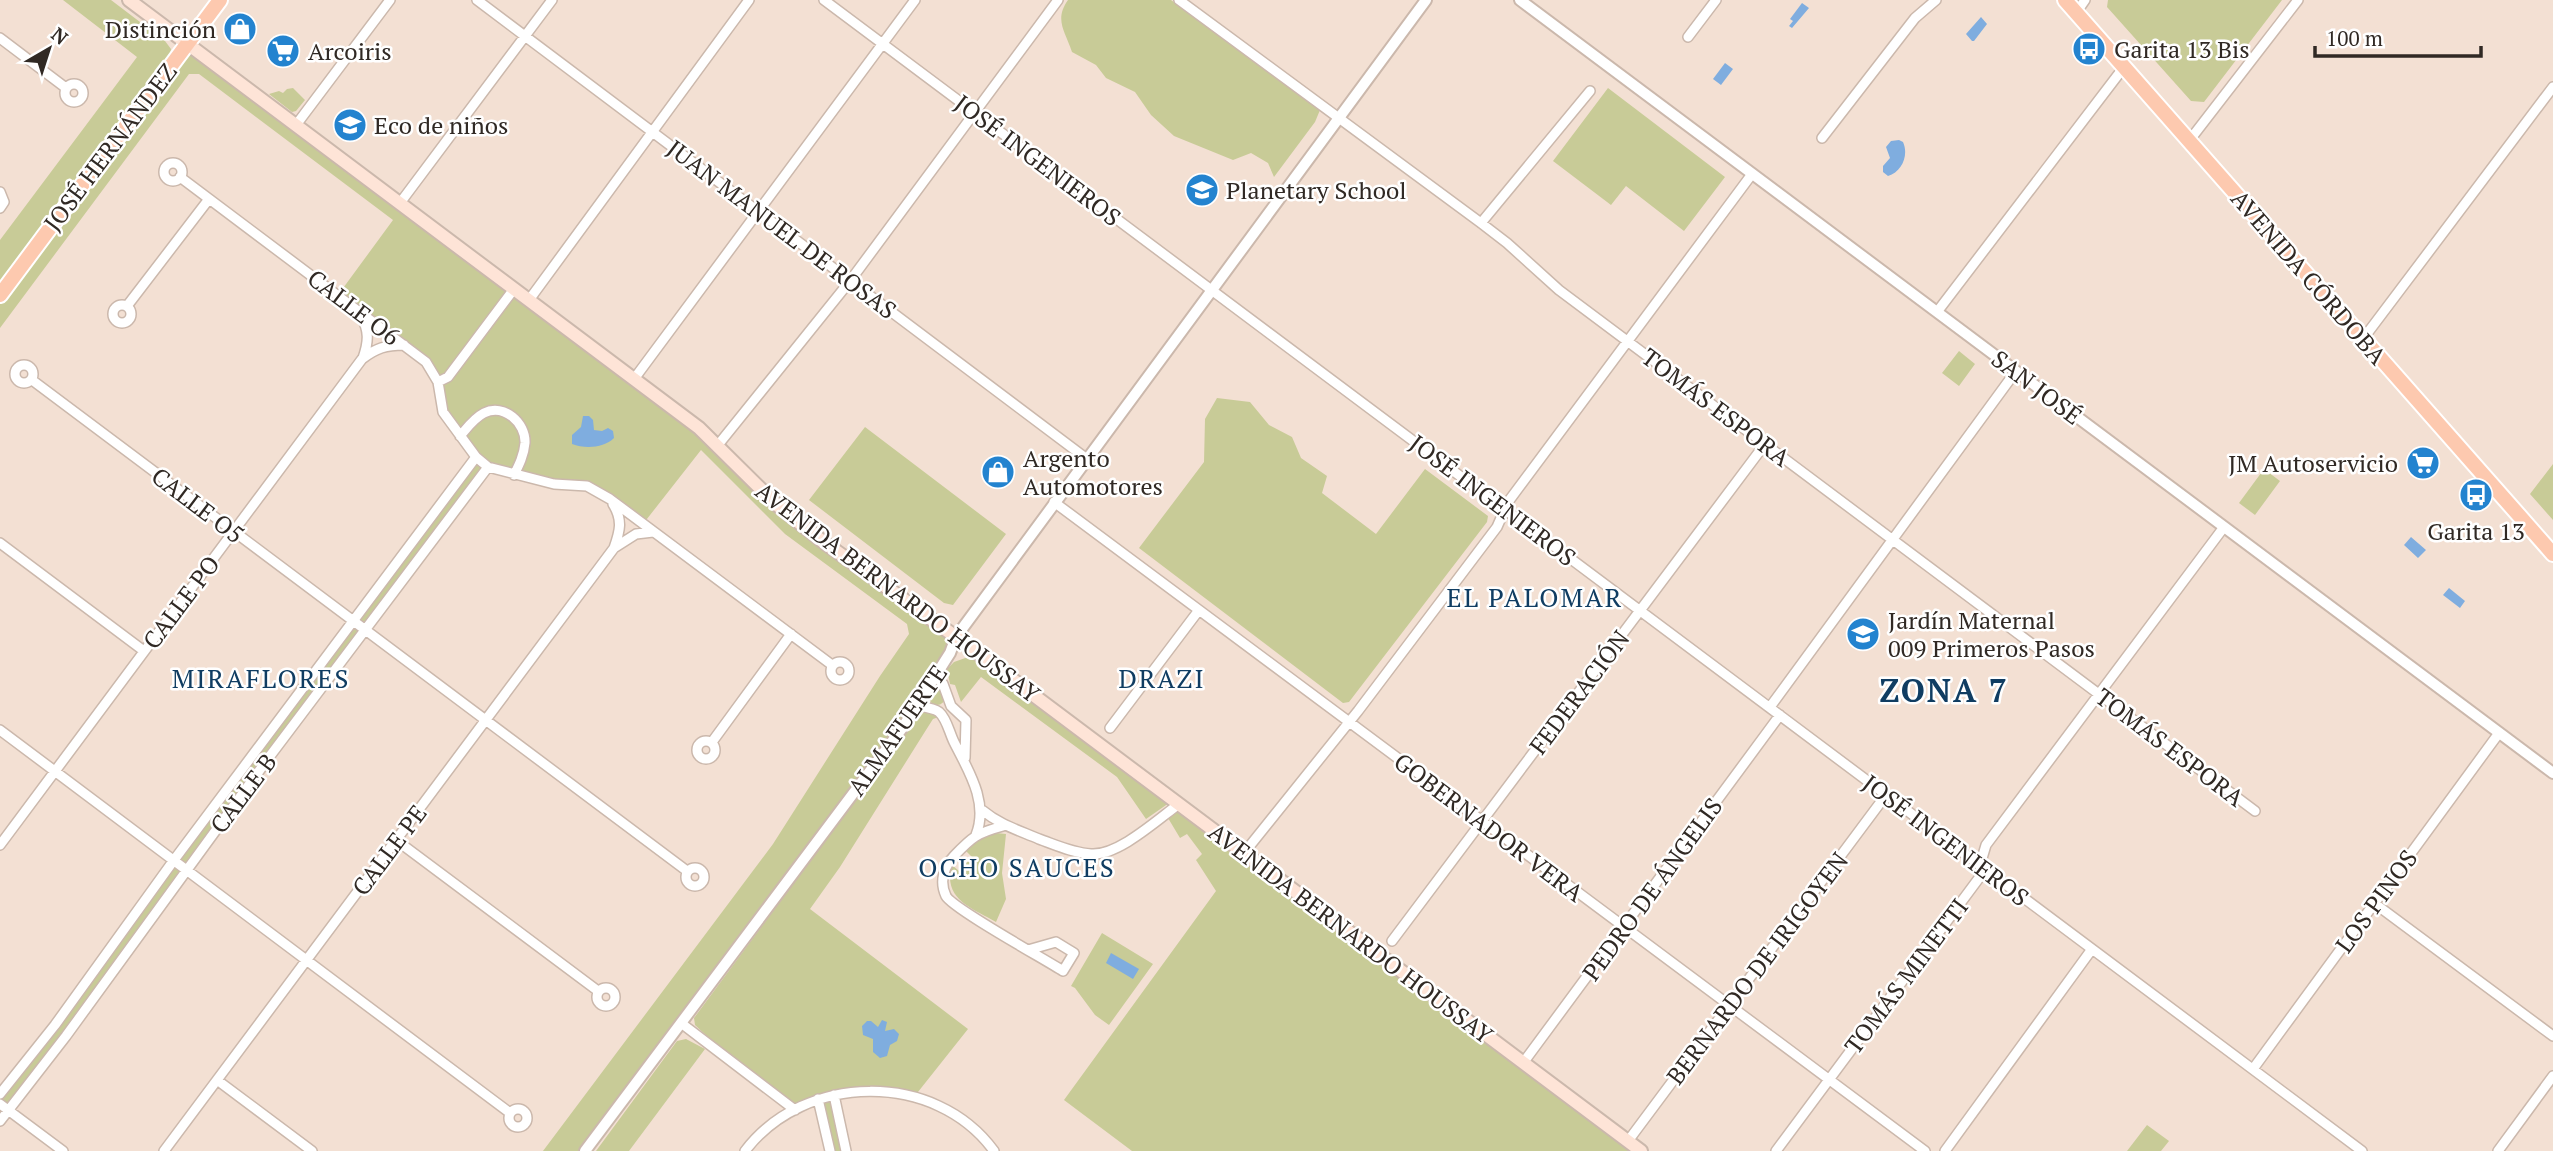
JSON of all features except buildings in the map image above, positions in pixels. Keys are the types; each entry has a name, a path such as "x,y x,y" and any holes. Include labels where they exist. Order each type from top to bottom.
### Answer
{"main road":[{"name":"AVENIDA BERNARDO HOUSSAY","path":"129,0 634,379 718,445 745,475 795,519 1180,804 1640,1151"},
{"name":"JOSÉ HERNÁNDEZ","path":"0,295 220,0"},
{"name":"AVENIDA CÓRDOBA","path":"2065,0 2553,554"}],"street":[{"path":"296,125 390,0"},
{"name":"JUAN MANUEL DE ROSAS","path":"477,0 1087,458"},
{"path":"400,203 552,0"},
{"path":"529,300 749,0"},
{"name":"JOSÉ INGENIEROS","path":"824,0 2253,1069 2349,1147 2362,1151"},
{"path":"634,379 915,0"},
{"path":"718,445 850,281 1058,0"},
{"name":"TOMÁS ESPORA","path":"1179,0 1481,223 1559,290 2255,811"},
{"name":"ALMAFUERTE","path":"585,1151 918,706 950,653 956,637 1426,0"},
{"name":"SAN JOSÉ","path":"1520,0 2553,773"},
{"path":"1688,37 1716,0"},
{"path":"1822,138 1915,18 1936,0"},
{"path":"2076,13 2085,0"},
{"path":"2189,141 2298,0"},
{"path":"0,38 66,88"},
{"path":"1937,312 2124,67"},
{"path":"2363,339 2553,87"},
{"path":"1481,223 1590,91"},
{"path":"1244,853 1349,722 1497,527 1505,509 1752,174"},
{"name":"CALLE O6","path":"180,177 426,362 438,382 443,412 476,457 488,467"},
{"path":"0,192 5,202 0,208"},
{"path":"127,306 209,199"},
{"path":"438,382 448,377 514,289"},
{"name":"CALLE PO","path":"0,845 362,359 369,342 368,327 360,312"},
{"name":"CALLE PO","path":"362,359 375,349 404,345"},
{"path":"1770,707 2016,371"},
{"name":"CALLE O5","path":"32,380 687,871"},
{"path":"460,436 484,413 502,411 510,415 523,430 525,441 513,475"},
{"name":"FEDERACIÓN","path":"1392,941 1765,444"},
{"name":"CALLE B","path":"0,1094 55,1024 174,860 476,457"},
{"path":"488,467 554,484 587,486 610,499 832,665"},
{"name":"CALLE B","path":"0,1121 4,1107 66,1036 186,869 488,467"},
{"name":"CALLE PE","path":"164,1151 614,548 620,530 620,516 610,499"},
{"name":"GOBERNADOR VERA","path":"1054,502 1924,1151"},
{"name":"TOMÁS MINETTI","path":"1776,1151 1982,874 1980,865 1986,845 2224,527"},
{"name":"CALLE PE","path":"614,548 636,534 653,531"},
{"path":"0,543 144,651"},
{"path":"1110,729 1199,610"},
{"path":"712,742 790,634"},
{"path":"936,677 943,684 951,706 966,720 965,758"},
{"path":"918,706 937,711 951,706"},
{"path":"937,711 965,758 982,810 976,835"},
{"name":"PEDRO DE ÁNGELIS","path":"1523,1063 1780,715"},
{"path":"0,730 510,1113"},
{"name":"LOS PINOS","path":"2253,1069 2499,733"},
{"name":"BERNARDO DE IRIGOYEN","path":"1628,1141 1886,794"},
{"path":"982,810 1003,826 1062,848 1094,855 1107,852 1132,838 1180,804"},
{"path":"1003,826 976,835 949,861 943,874 943,886 950,902 1028,950 1063,971 1074,953 1056,942 1028,950"},
{"path":"396,840 598,992"},
{"path":"2374,903 2553,1036"},
{"path":"1945,1151 2092,948"},
{"path":"681,1023 795,1110"},
{"path":"2498,1151 2553,1076"},
{"path":"217,1080 312,1151"},
{"path":"745,1151 774,1121 814,1101 857,1090 892,1092 925,1100 976,1131 994,1151"},
{"path":"834,1095 846,1151"},
{"path":"814,1101 821,1113 830,1151"},
{"path":"4,1107 63,1151"}],"green space":[{"path":"63,0 111,0 165,41 171,49 170,55 0,281 0,240 137,57"},
{"path":"1068,0 1171,0 1320,110 1315,122 1274,177 1268,163 1251,153 1233,160 1174,136 1151,115 1135,92 1106,78 1096,65 1072,52 1061,20"},
{"path":"2108,0 2282,0 2204,102 2191,101 2107,7"},
{"path":"187,44 659,398 745,475 956,637 918,706 585,1151 543,1151 773,844 909,634 907,624 785,534 701,450 643,524 587,486 488,467 8,1110 0,1104 0,1094 475,457 454,427 426,362 338,295 393,220 199,74 189,74 0,328 0,295"},
{"path":"293,88 305,100 292,112 269,94 279,91 283,93"},
{"path":"1608,88 1725,177 1684,231 1626,186 1611,205 1553,161"},
{"path":"1959,351 1975,364 1959,386 1942,373"},
{"path":"1217,398 1250,402 1269,425 1292,437 1301,458 1327,476 1322,493 1376,534 1425,469 1488,516 1487,522 1349,702 1343,703 1139,548 1204,462 1205,419"},
{"path":"865,427 1006,534 953,605 944,603 809,500"},
{"path":"2553,464 2553,520 2530,494"},
{"path":"2264,469 2280,481 2255,515 2239,503"},
{"path":"971,656 1169,803 1146,819 1117,777 981,677 961,702 955,685 950,684 947,669 954,662"},
{"path":"937,689 943,691 943,703 937,705 931,703 929,697 931,691"},
{"path":"923,712 934,713 939,717 933,719 840,867 810,909 968,1029 914,1097 892,1092 834,1095 846,1151 830,1151 818,1100 795,1110 708,1044 711,1040 695,1025 694,1018 917,716"},
{"path":"1179,811 1641,1151 1132,1151 1064,1100 1216,891 1196,860 1202,854 1187,834 1180,838 1168,818"},
{"path":"996,833 1006,834 1002,873 1006,899 996,922 961,901 951,886 950,877 952,865 959,871 972,857 966,851 978,840"},
{"path":"1102,933 1153,964 1109,1025 1095,1015 1071,986"},
{"path":"686,1039 705,1049 629,1151 596,1151 677,1041"},
{"path":"2147,1125 2169,1141 2161,1151 2127,1151"}],"water":[{"path":"1802,3 1809,8 1792,28 1789,26 1793,21 1790,19"},
{"path":"1981,17 1987,24 1972,41 1966,34"},
{"path":"1725,63 1733,69 1721,85 1713,79"},
{"path":"1899,140 1905,147 1905,157 1897,171 1888,176 1883,172 1883,166 1890,158 1886,147 1891,141"},
{"path":"583,416 589,416 593,420 594,430 602,431 608,428 613,431 614,438 594,447 572,444 572,435 581,427"},
{"path":"2411,537 2426,550 2418,558 2404,545"},
{"path":"2449,588 2465,601 2460,608 2443,595"},
{"path":"1111,953 1139,969 1133,979 1106,963"},
{"path":"882,1020 887,1022 885,1031 894,1029 899,1034 897,1041 890,1045 887,1056 880,1058 873,1052 873,1039 863,1035 862,1026 871,1021 878,1027"}],"place":[{"name":"Distinción","path":"240,29"},
{"name":"Garita 13 Bis","path":"2089,49"},
{"name":"Arcoiris","path":"283,51"},
{"name":"Eco de niños","path":"350,125"},
{"name":"Planetary School","path":"1202,190"},
{"name":"JM Autoservicio","path":"2423,463"},
{"name":"Argento Automotores","path":"998,472"},
{"name":"Garita 13","path":"2476,495"},
{"name":"Jardín Maternal 009 Primeros Pasos","path":"1863,634"}],"district":[{"name":"EL PALOMAR","path":"1535,597"},
{"name":"MIRAFLORES","path":"261,678"},
{"name":"DRAZI","path":"1162,678"},
{"name":"ZONA 7","path":"1944,690"},
{"name":"OCHO SAUCES","path":"1017,867"}]}
